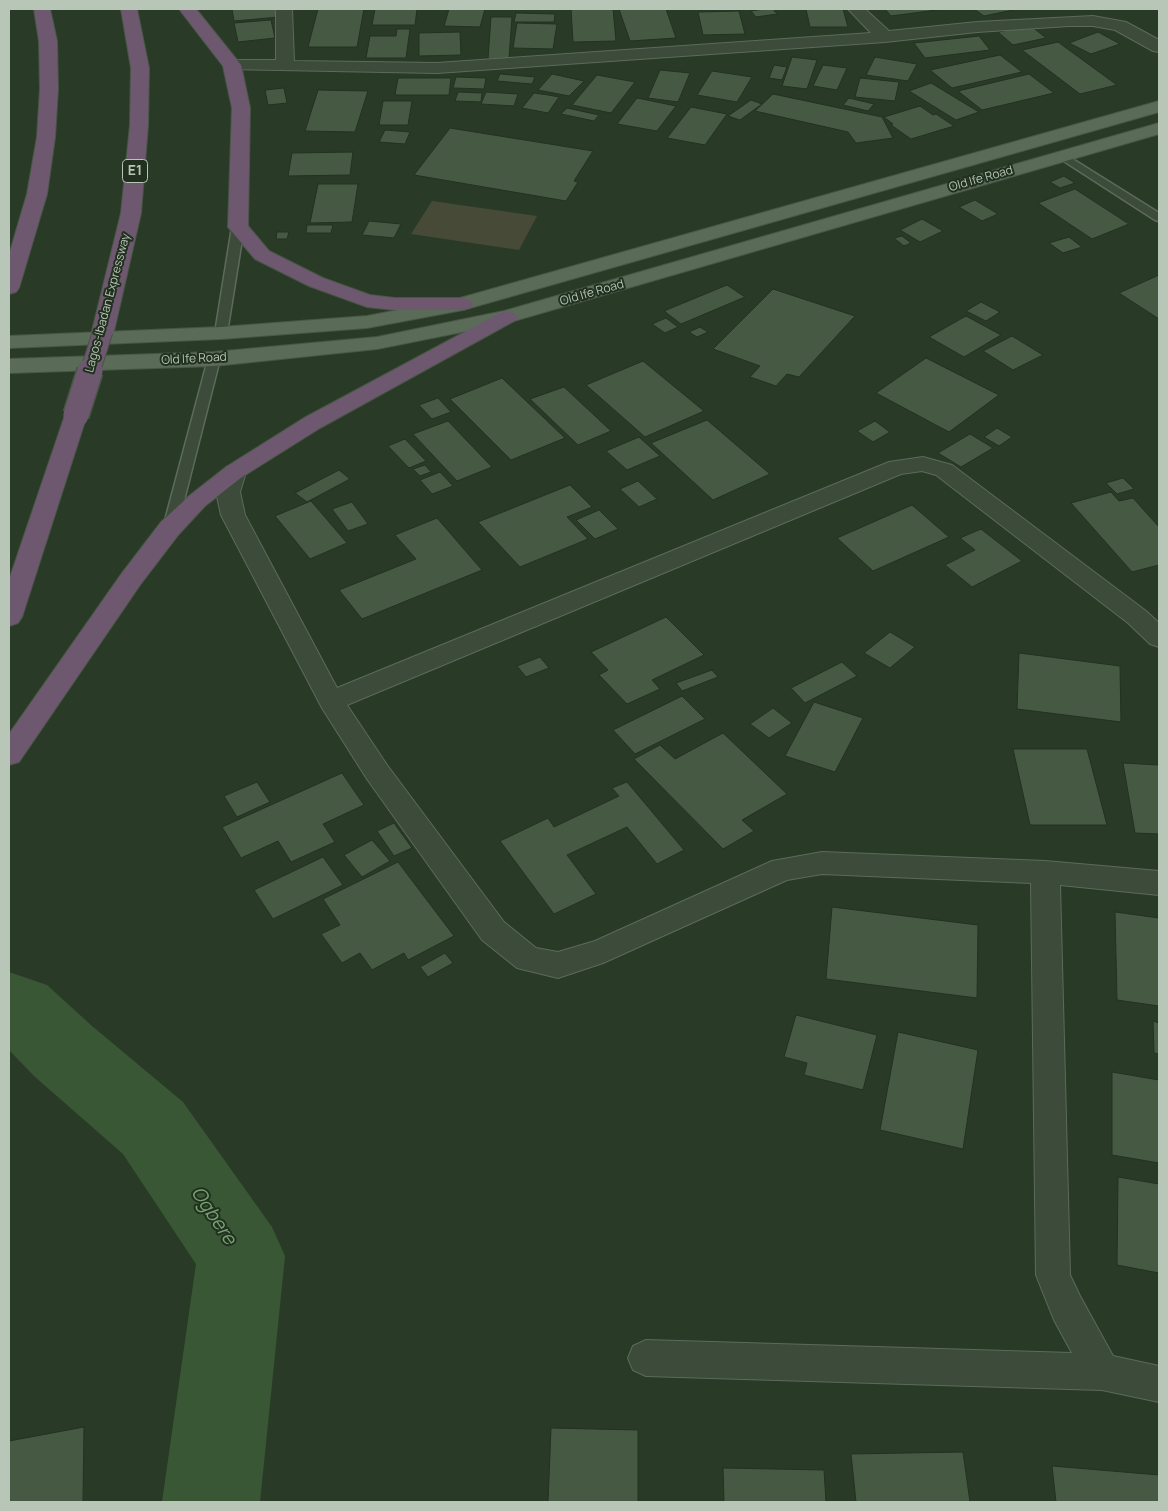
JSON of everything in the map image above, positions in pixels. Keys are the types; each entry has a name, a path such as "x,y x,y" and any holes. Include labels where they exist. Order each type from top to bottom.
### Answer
{"highway":[{"path":"9,288 37,194 46,137 49,89 48,41 42,9"},
{"name":"Lagos-Ibadan Expressway","path":"9,617 103,331 131,213 139,124 140,68 129,9"},
{"path":"187,9 232,65 241,108 238,227 262,255 316,282 367,301 396,304 463,304"},
{"path":"9,755 126,586 170,528 197,501 234,472 312,423 507,317"}],"main road":[{"name":"Old Ife Road","path":"9,342 221,333 367,322 463,304 1159,106"},
{"name":"Old Ife Road","path":"9,366 214,359 377,343 507,317 1159,128"}],"street":[{"path":"284,9 285,65"},
{"path":"856,9 885,37"},
{"path":"232,65 437,68 885,37 977,27 1093,21 1120,26 1159,47"},
{"path":"331,701 898,467 923,464 944,470 1137,617 1159,638"},
{"path":"234,472 228,492 234,515 331,701 377,772 494,931 528,959 558,965 603,951 782,869 822,863 1045,872 1159,883"},
{"path":"1045,872 1053,1275 1067,1308 1102,1372"},
{"path":"646,1358 1102,1372 1159,1384"}],"lane":[{"path":"1062,156 1159,218"},
{"path":"221,333 238,227"},
{"path":"170,528 214,359"}],"green space":[{"path":"432,201 537,216 519,250 411,234"}],"building":[{"path":"232,9 277,9 279,17 234,21"},
{"path":"318,9 364,9 357,47 308,47"},
{"path":"375,9 417,9 415,25 372,25"},
{"path":"449,9 485,9 480,27 444,26"},
{"path":"571,9 613,9 616,41 573,42"},
{"path":"619,9 666,9 676,38 630,41"},
{"path":"773,9 777,14 756,17 751,11"},
{"path":"806,9 843,9 848,27 810,27"},
{"path":"885,9 936,9 937,10 891,16"},
{"path":"974,9 1012,9 1013,10 984,16"},
{"path":"739,11 745,34 703,35 698,12"},
{"path":"516,13 555,14 554,22 514,22"},
{"path":"491,17 512,17 509,59 488,59"},
{"path":"271,20 275,38 238,42 234,23"},
{"path":"517,23 557,24 553,49 513,48"},
{"path":"1031,26 1046,38 1013,45 998,32"},
{"path":"397,29 410,29 406,58 366,58 370,36 396,36"},
{"path":"460,32 461,55 419,56 419,33"},
{"path":"1098,32 1120,44 1091,54 1069,43"},
{"path":"979,36 990,50 925,58 914,43"},
{"path":"1058,42 1117,85 1080,94 1022,50"},
{"path":"1000,55 1022,72 952,88 930,70"},
{"path":"792,57 817,60 807,89 782,86"},
{"path":"875,57 917,64 908,81 866,75"},
{"path":"774,65 787,67 782,80 769,78"},
{"path":"823,65 847,68 837,90 813,86"},
{"path":"660,70 690,73 678,102 648,98"},
{"path":"712,71 752,77 737,102 697,95"},
{"path":"500,74 535,77 532,84 497,81"},
{"path":"552,74 584,81 569,96 538,90"},
{"path":"1029,74 1054,93 982,110 958,91"},
{"path":"597,75 635,82 611,113 572,105"},
{"path":"456,77 486,78 484,89 453,88"},
{"path":"398,78 451,78 449,95 395,95"},
{"path":"860,78 899,82 895,101 855,97"},
{"path":"931,83 979,112 956,120 909,91"},
{"path":"284,88 287,103 268,105 265,90"},
{"path":"318,90 368,91 355,132 305,131"},
{"path":"458,92 482,93 481,102 455,101"},
{"path":"486,92 518,94 514,106 481,104"},
{"path":"534,93 559,97 548,113 522,108"},
{"path":"773,94 882,117 893,138 856,143 848,132 755,111"},
{"path":"637,98 676,106 657,131 617,124"},
{"path":"849,98 874,104 868,111 843,105"},
{"path":"751,100 762,104 740,120 728,116"},
{"path":"383,101 412,101 408,125 379,125"},
{"path":"920,106 954,126 911,139 891,125 893,124 884,117"},
{"path":"691,107 727,114 705,145 667,138"},
{"path":"567,108 599,115 594,121 561,114"},
{"path":"450,128 593,151 574,181 578,182 566,201 414,175"},
{"path":"385,130 410,132 405,144 379,142"},
{"path":"353,152 350,175 288,176 292,153"},
{"path":"1064,176 1075,183 1060,188 1050,182"},
{"path":"318,184 358,184 352,222 310,223"},
{"path":"1075,189 1129,224 1092,239 1038,203"},
{"path":"975,200 998,214 982,221 959,207"},
{"path":"922,219 943,231 920,242 900,230"},
{"path":"369,221 401,224 394,238 362,235"},
{"path":"307,225 333,225 331,233 306,233"},
{"path":"277,232 289,232 287,239 276,239"},
{"path":"902,236 911,243 904,246 894,238"},
{"path":"1069,237 1082,247 1063,253 1049,243"},
{"path":"1159,275 1159,319 1119,293"},
{"path":"727,285 745,297 681,324 664,311"},
{"path":"773,289 855,316 799,377 787,374 776,386 750,377 760,366 713,349"},
{"path":"981,302 1000,312 986,321 966,311"},
{"path":"966,316 1001,335 964,357 929,337"},
{"path":"666,318 678,327 665,333 652,324"},
{"path":"700,327 708,332 697,337 689,332"},
{"path":"1012,336 1043,355 1013,370 983,351"},
{"path":"926,358 999,395 949,432 876,393"},
{"path":"643,361 704,411 645,437 586,385"},
{"path":"502,378 565,438 511,460 450,399"},
{"path":"564,387 611,431 578,445 530,399"},
{"path":"438,398 451,412 432,419 419,405"},
{"path":"707,420 770,474 713,500 651,443"},
{"path":"448,421 492,467 457,481 413,434"},
{"path":"875,421 890,432 873,442 857,431"},
{"path":"997,428 1012,437 999,446 984,437"},
{"path":"970,434 993,448 961,467 938,453"},
{"path":"639,437 660,456 627,470 606,451"},
{"path":"405,439 426,461 409,468 388,446"},
{"path":"425,465 431,472 420,476 413,469"},
{"path":"339,470 350,479 307,502 295,493"},
{"path":"440,472 453,486 432,494 420,480"},
{"path":"1123,478 1134,489 1117,494 1106,483"},
{"path":"638,481 657,499 639,507 620,489"},
{"path":"570,485 592,507 567,517 588,539 520,567 478,522"},
{"path":"1111,492 1119,501 1133,498 1159,527 1159,565 1132,572 1071,503"},
{"path":"311,501 347,543 310,559 275,516"},
{"path":"352,502 368,524 348,531 332,509"},
{"path":"912,505 949,537 873,571 837,538"},
{"path":"599,510 618,529 595,539 576,520"},
{"path":"437,518 482,570 362,619 339,590 416,559 395,535"},
{"path":"981,529 1022,561 972,587 945,565 975,550 960,538"},
{"path":"666,617 704,655 652,680 660,689 627,704 599,675 608,670 591,652"},
{"path":"890,632 915,647 890,668 864,653"},
{"path":"1019,653 1120,666 1121,722 1017,709"},
{"path":"540,657 549,668 526,677 517,666"},
{"path":"842,662 857,676 805,703 791,688"},
{"path":"712,670 718,677 682,691 676,683"},
{"path":"682,696 705,719 635,754 613,730"},
{"path":"814,702 863,718 835,772 785,756"},
{"path":"773,708 792,723 769,738 750,724"},
{"path":"723,733 787,794 742,820 754,831 723,849 634,759 660,745 675,759"},
{"path":"1013,749 1087,749 1107,825 1030,825"},
{"path":"1123,763 1159,765 1159,834 1135,833"},
{"path":"342,773 364,805 323,824 335,842 291,862 278,841 241,858 222,827"},
{"path":"257,782 270,802 237,817 224,796"},
{"path":"627,782 684,850 657,864 627,827 567,855 596,894 554,914 500,841 548,818 554,827 619,796 612,788"},
{"path":"394,823 412,848 394,856 377,831"},
{"path":"372,840 390,861 362,877 344,855"},
{"path":"323,857 343,885 273,919 254,890"},
{"path":"398,862 454,936 408,960 404,953 372,970 360,953 342,963 321,934 340,925 323,899"},
{"path":"832,907 978,925 977,998 826,979"},
{"path":"1115,912 1159,918 1159,1006 1117,1000"},
{"path":"445,953 453,963 428,977 420,967"},
{"path":"796,1015 877,1035 863,1090 804,1075 807,1063 784,1057"},
{"path":"1153,1021 1159,1023 1159,1054 1154,1053"},
{"path":"898,1032 978,1050 963,1149 880,1130"},
{"path":"1112,1072 1159,1080 1159,1163 1112,1155"},
{"path":"1118,1177 1159,1184 1159,1273 1117,1265"},
{"path":"84,1427 83,1502 9,1502 9,1441"},
{"path":"551,1428 638,1430 638,1502 548,1502"},
{"path":"963,1452 970,1502 856,1502 851,1454"},
{"path":"1052,1466 1159,1475 1159,1502 1056,1502"},
{"path":"723,1468 824,1470 826,1502 724,1502"}],"waterway":[{"name":"Ogbere","path":"9,1005 19,1009 63,1051 153,1128 241,1256 211,1502"}]}
